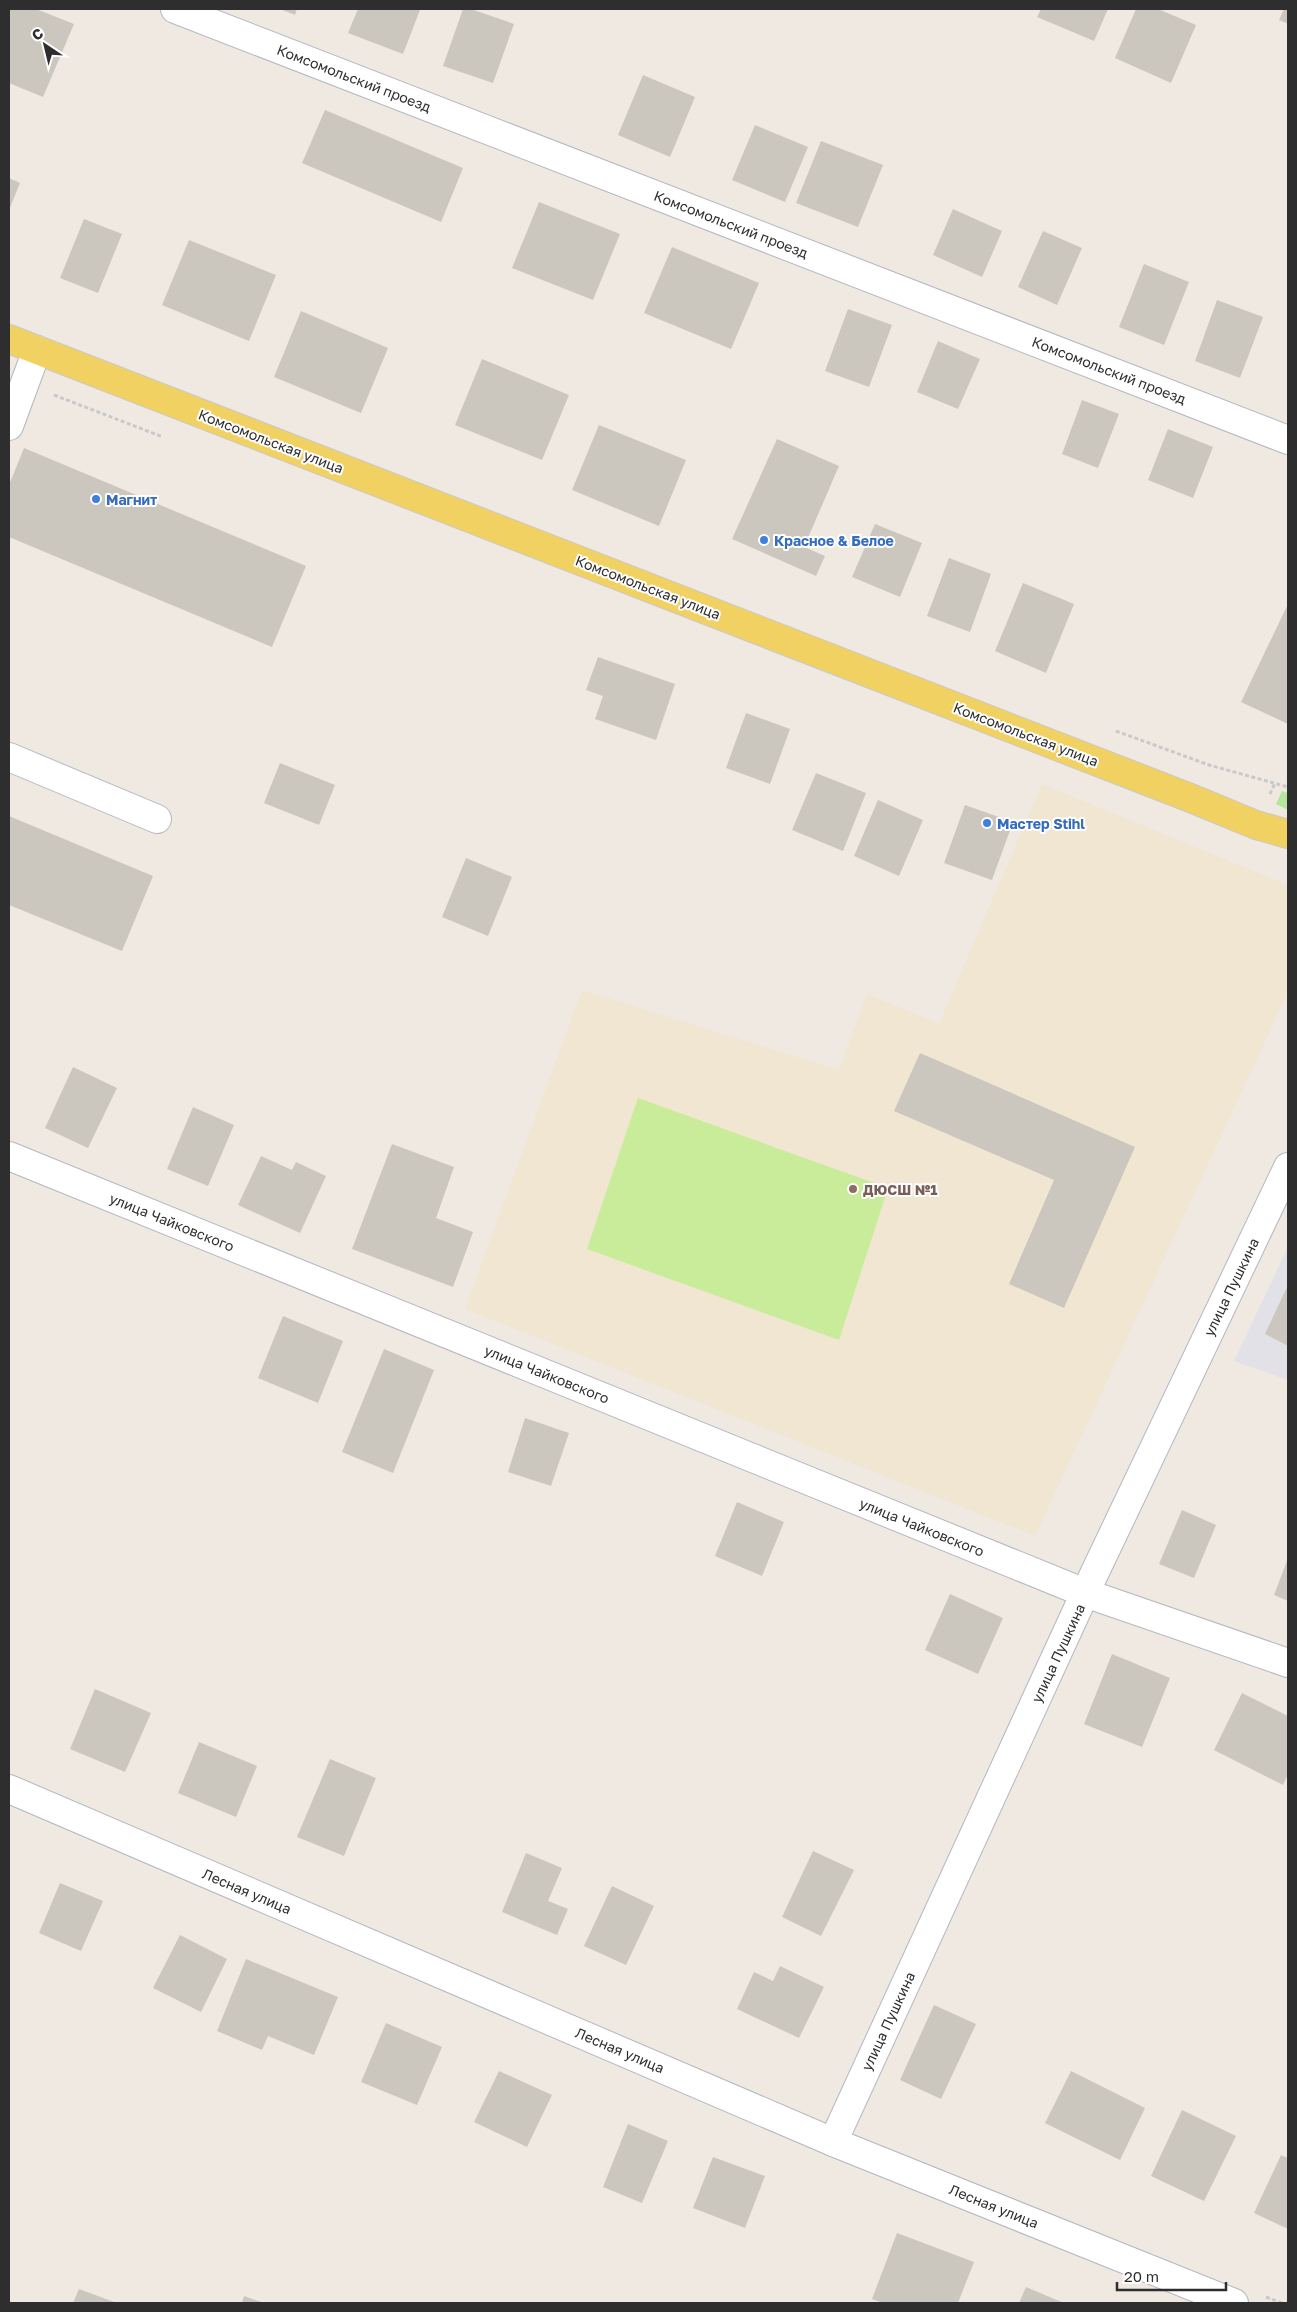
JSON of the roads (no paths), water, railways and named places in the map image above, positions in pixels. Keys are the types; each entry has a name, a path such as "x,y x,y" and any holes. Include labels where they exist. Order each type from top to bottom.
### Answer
{"main road":[{"name":"Комсомольская улица","path":"9,339 1174,791 1256,826 1288,834"}],"street":[{"name":"Комсомольский проезд","path":"175,9 1288,440"},
{"path":"9,426 37,350"},
{"path":"9,757 157,819"},
{"name":"улица Чайковского","path":"9,1156 1085,1593 1288,1662"},
{"name":"улица Пушкина","path":"833,2142 1085,1593 1288,1168"},
{"name":"Лесная улица","path":"9,1790 833,2142 1234,2303"}],"place":[{"name":"Магнит","path":"96,499"},
{"name":"Красное & Белое","path":"764,540"},
{"name":"Мастер Stihl","path":"987,823"},
{"name":"ДЮСШ №1","path":"853,1189"}]}
